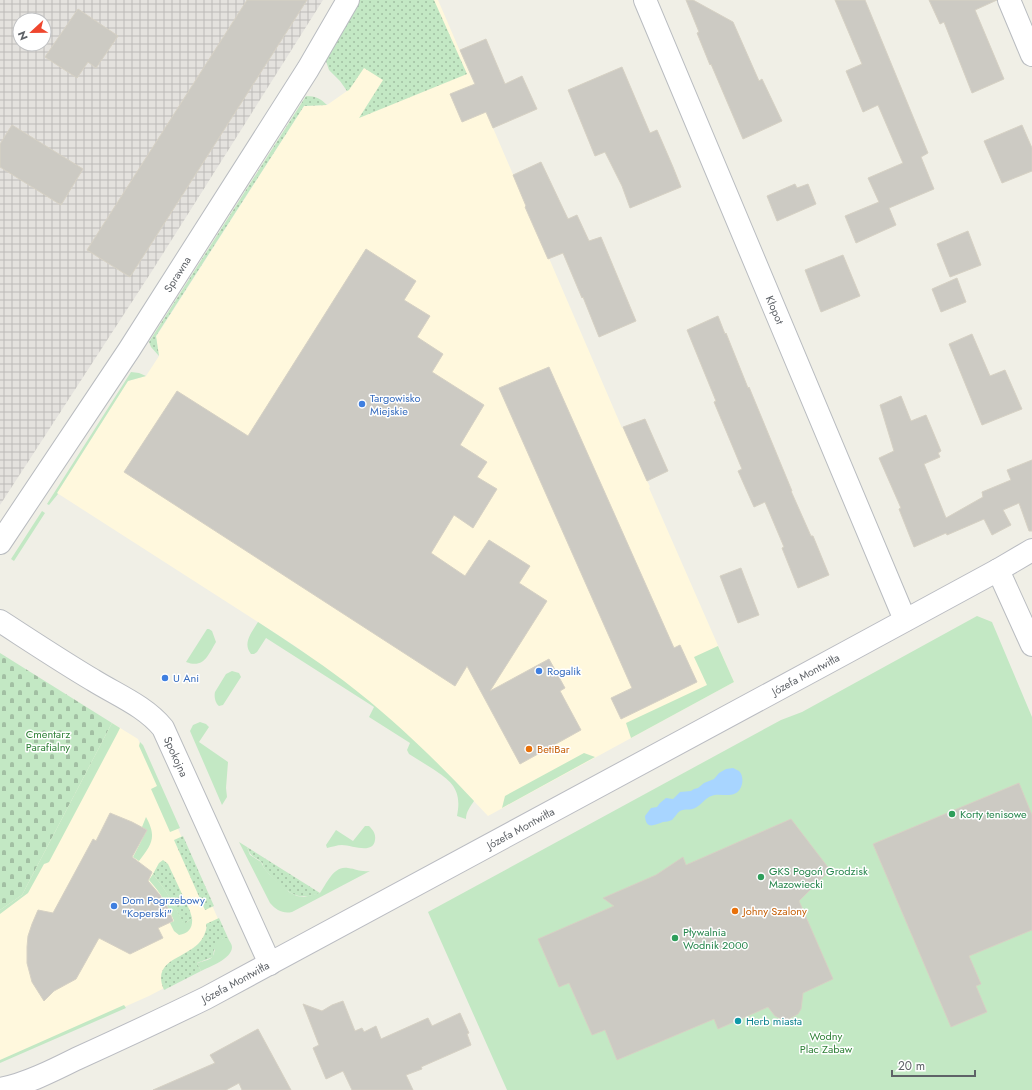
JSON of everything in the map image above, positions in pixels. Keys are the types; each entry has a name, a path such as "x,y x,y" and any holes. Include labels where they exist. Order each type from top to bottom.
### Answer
{"street":[{"name":"Sprawna","path":"0,543 128,350 257,149 308,69 348,0"},
{"name":"Kłopot","path":"645,0 905,620"},
{"path":"1009,0 1032,55"},
{"name":"Józefa Montwiłła","path":"9,1089 157,1023 206,998 998,570 1032,550"},
{"path":"998,570 1032,646"},
{"name":"Spokojna","path":"0,621 92,680 144,710 163,728 270,964"}],"shaded area":[{"path":"0,0 323,0 152,271 0,505"},
{"name":"Targowisko Miejskie","path":"371,0 438,0 622,428 623,427 650,487 649,488 734,682 488,816 451,777 400,728 344,682 295,646 57,493 128,381 146,376 159,356 156,337 304,106 327,105 347,91 335,57"},
{"path":"112,723 138,739 219,921 168,986 149,996 0,1062 0,910 22,895"}],"green space":[{"path":"360,0 434,0 467,74 359,118 383,80 364,68 347,91 329,70 326,56 330,45"},
{"path":"306,96 318,98 327,105 304,106 156,336 159,356 151,347 149,342"},
{"path":"131,372 146,376 128,381 57,493 58,494 49,505 47,504"},
{"path":"42,511 45,513 14,561 11,559"},
{"name":"GKS Pogoń Grodzisk Mazowiecki","path":"977,616 992,622 1032,717 1032,1090 507,1090 428,912 781,720 802,712"},
{"path":"258,622 344,681 412,738 474,801 467,812 466,819 457,816 457,794 451,783 446,778 409,754 407,750 410,743 369,717 374,707 266,638 257,652 251,654 247,646 249,638"},
{"path":"207,629 212,631 216,642 208,656 205,660 197,664 186,662"},
{"path":"718,646 734,682 631,738 626,723 707,685 694,657"},
{"name":"Cmentarz Parafialny","path":"0,653 112,723 22,895 0,910"},
{"path":"232,671 239,673 241,677 223,705 219,706 215,699 215,692 226,674"},
{"path":"200,722 209,727 199,742 228,762 226,788 227,797 222,805 190,731 193,725"},
{"path":"112,723 120,728 49,862 44,864 28,893 0,914 0,910 22,895"},
{"path":"140,742 143,745 180,828 170,832 151,789 157,786 139,746"},
{"path":"584,753 595,757 502,808 505,796"},
{"path":"146,817 151,830 152,840 139,861 133,857 147,830 142,827"},
{"path":"365,826 369,826 375,834 375,840 373,845 370,847 362,848 342,845 327,848 326,845 336,830 353,841"},
{"path":"183,836 214,906 205,910 174,840"},
{"path":"239,842 247,847 250,855 261,862 269,874 289,892 297,896 304,897 320,893 331,876 339,869 348,868 361,871 370,871 292,912 283,912 275,908 270,903"},
{"path":"247,847 320,893 302,896 287,891 269,874 262,863 252,856"},
{"path":"163,860 168,864 190,911 192,918 186,923 183,923 169,897 153,874 159,863"},
{"path":"153,874 170,897 183,922 186,923 192,918 192,924 188,932 179,935 174,931 170,923 174,921 169,910 161,895 149,880"},
{"path":"219,918 228,938 223,938 214,950 213,957 197,963 201,971 164,990 161,979 163,970 168,964 200,942 206,931 206,924"},
{"path":"223,938 228,938 232,946 231,951 220,962 201,971 197,963 212,958 216,943"},
{"path":"124,1005 126,1008 0,1063 0,1060"}],"water":[{"path":"733,768 739,771 742,777 741,787 734,794 718,795 707,798 695,808 680,811 672,820 666,822 654,825 649,825 647,823 645,816 651,808 657,807 666,798 673,799 680,792 691,791 698,788 704,783 714,779 719,773 726,769"}],"building":[{"path":"247,0 307,0 130,277 87,250"},
{"path":"686,0 693,0 733,22 759,81 762,79 782,121 743,139 711,64 710,65"},
{"path":"835,0 865,0 928,153 921,157 934,189 889,208 896,225 856,243 845,216 879,202 868,178 903,163 878,105 863,112 846,71 862,64"},
{"path":"929,0 997,0 975,10 1004,79 972,93 944,22 940,24"},
{"path":"78,9 118,36 96,68 88,62 77,78 45,57 48,52 52,52 52,47"},
{"path":"486,39 505,84 522,76 537,109 493,128 486,112 462,122 450,94 475,84 460,50"},
{"path":"622,67 650,133 657,130 681,187 630,208 622,186 605,152 595,156 568,90"},
{"path":"12,125 83,169 61,205 0,167 0,144"},
{"path":"1022,125 1032,148 1032,171 1002,183 984,141"},
{"path":"541,162 568,219 577,215 589,241 601,237 636,321 599,337 563,253 548,259 525,207 526,206 513,175"},
{"path":"795,184 797,188 808,184 816,204 777,221 767,196"},
{"path":"968,231 981,265 950,277 937,244"},
{"path":"366,249 416,281 404,300 430,316 417,337 443,354 432,372 484,405 460,445 487,462 477,477 497,489 473,528 454,515 431,553 465,576 489,540 530,566 519,583 547,601 490,691 549,659 565,688 560,691 581,730 520,764 467,666 455,686 124,472 177,391 248,436"},
{"path":"843,255 860,296 821,312 805,270"},
{"path":"957,278 966,302 941,312 932,289"},
{"path":"718,316 748,388 749,387 791,491 811,536 813,536 829,575 798,588 782,548 784,547 765,502 754,507 738,471 742,469 714,402 716,401 687,330"},
{"path":"972,334 990,376 1005,370 1022,409 982,425 949,344"},
{"path":"549,367 674,648 680,645 697,682 621,719 611,698 632,688 499,388"},
{"path":"901,396 911,421 926,415 941,451 938,453 940,457 924,464 946,518 983,497 982,492 1011,480 1007,470 1032,460 1032,531 1029,531 1019,503 1003,510 1011,525 992,535 984,519 914,547 899,509 901,508 879,458 894,451 880,405"},
{"path":"645,419 668,471 647,481 623,427"},
{"path":"741,568 759,615 738,623 720,576"},
{"path":"1019,783 1032,815 1032,930 969,956 981,984 976,986 987,1012 951,1027 873,844"},
{"name":"Dom Pogrzebowy \"Koperski\"","path":"110,813 147,830 132,857 152,872 148,881 160,895 168,908 173,921 158,928 163,938 130,954 99,938 76,979 54,991 44,1001 32,982 27,963 28,936 32,924 38,910 53,913 93,839 96,841"},
{"name":"Pływalnia Wodnik 2000","path":"791,819 830,870 799,901 833,979 803,993 801,1009 798,1014 789,1019 781,1019 775,1016 768,1007 718,1029 714,1019 617,1060 605,1030 592,1035 569,983 559,987 538,939 614,906 603,898 656,875 683,857 686,865"},
{"path":"343,1001 355,1031 362,1028 364,1032 376,1026 381,1039 428,1018 432,1026 460,1013 469,1033 467,1034 471,1045 421,1067 422,1069 406,1075 413,1090 352,1090 343,1071 326,1079 313,1048 319,1045 303,1004 322,1011"},
{"path":"258,1029 291,1090 242,1090 239,1083 226,1090 153,1090 215,1063 210,1055"}],"place":[{"name":"Targowisko Miejskie","path":"362,404"},
{"name":"Rogalik","path":"539,671"},
{"name":"U Ani","path":"165,678"},
{"name":"BetiBar","path":"529,749"},
{"name":"Korty tenisowe","path":"952,814"},
{"name":"GKS Pogoń Grodzisk Mazowiecki","path":"761,877"},
{"name":"Dom Pogrzebowy \"Koperski\"","path":"114,906"},
{"name":"Johny Szalony","path":"735,911"},
{"name":"Pływalnia Wodnik 2000","path":"675,938"},
{"name":"Herb miasta","path":"738,1021"}],"park label":[{"name":"Wodny Plac Zabaw","path":"826,1042"}]}
